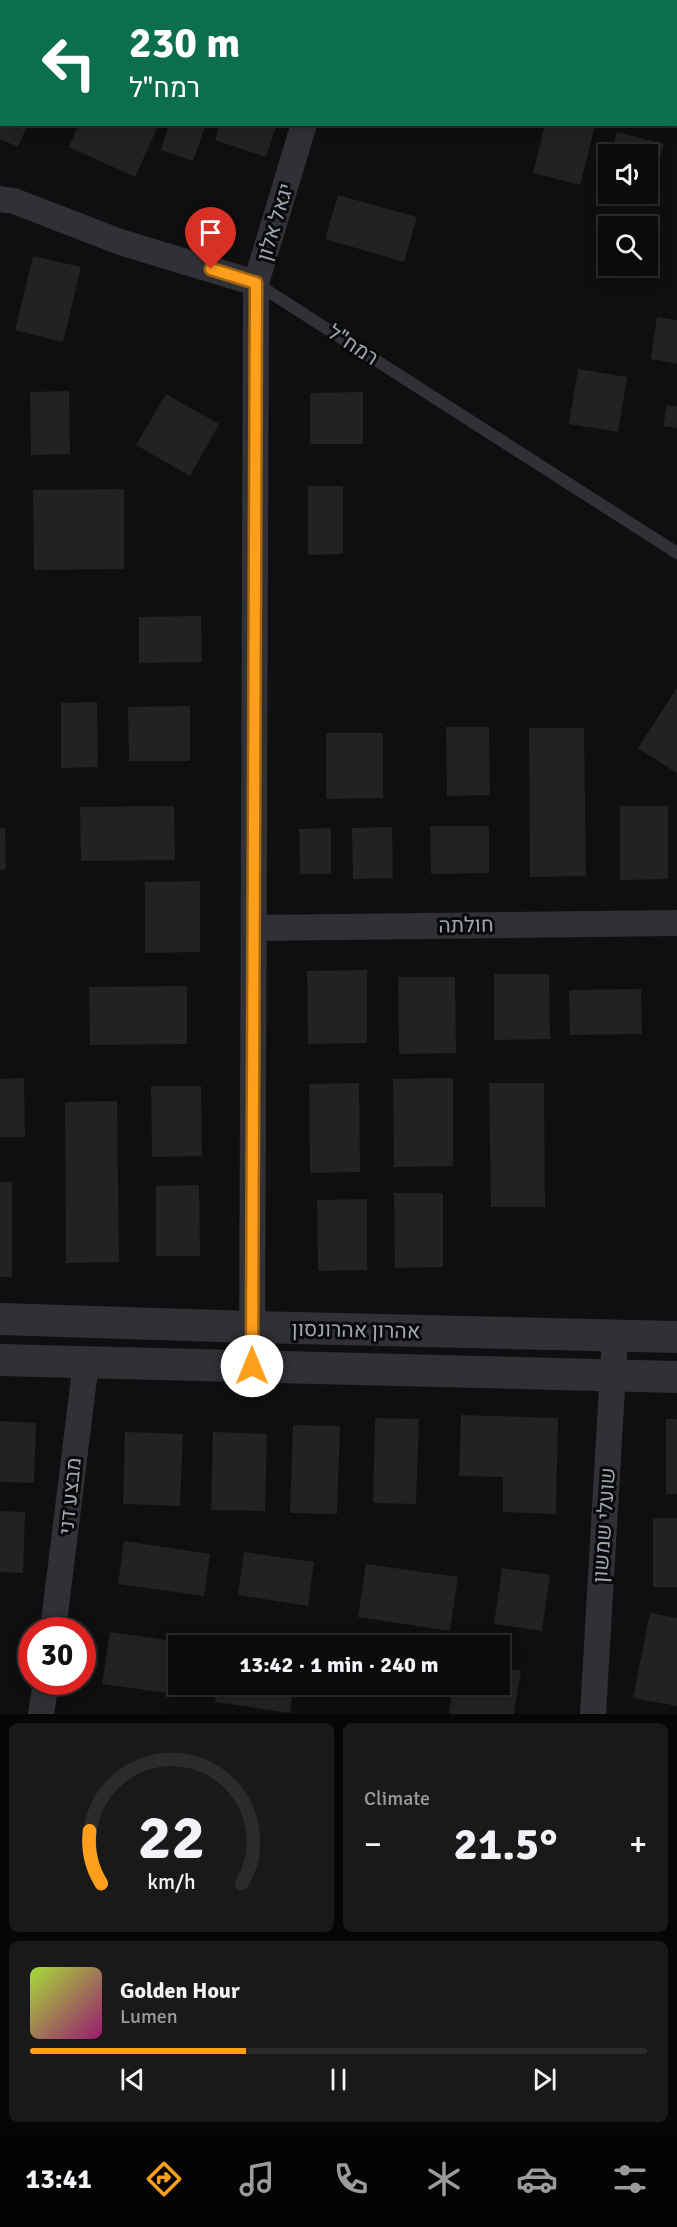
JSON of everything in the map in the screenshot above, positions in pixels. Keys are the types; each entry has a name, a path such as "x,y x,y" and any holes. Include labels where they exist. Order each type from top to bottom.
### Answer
{"street":[{"name":"יגאל אלון","path":"252,1366 256,283 303,126"},
{"name":"רמח\"ל","path":"0,199 14,201 120,242 256,283"},
{"name":"חולתה","path":"254,928 677,923"},
{"name":"אהרון אהרונסון","path":"0,1319 677,1336"},
{"name":"שועלי שמשון","path":"593,1714 615,1336"},
{"name":"אהרון אהרונסון","path":"0,1360 677,1377"},
{"name":"מבצע דני","path":"55,1617 86,1362"},
{"path":"41,1714 44,1695"}],"lane":[{"name":"רמח\"ל","path":"256,283 677,553"}],"building":[{"path":"0,126 27,126 18,147 0,139"},
{"path":"78,126 158,126 135,177 69,147"},
{"path":"168,126 205,126 193,161 161,150"},
{"path":"219,126 276,126 266,157 215,140"},
{"path":"545,126 595,126 580,185 533,173"},
{"path":"617,132 664,144 658,166 658,144 614,144"},
{"path":"338,195 417,217 404,262 325,239"},
{"path":"33,256 81,267 63,342 15,330"},
{"path":"657,317 677,320 677,364 651,359"},
{"path":"578,369 627,377 618,432 569,424"},
{"path":"69,391 70,454 31,455 30,392"},
{"path":"363,392 363,444 310,444 310,393"},
{"path":"166,394 219,424 190,476 136,445"},
{"path":"667,405 677,406 677,428 663,426"},
{"path":"308,486 343,486 343,554 308,555"},
{"path":"124,489 124,569 34,570 33,490"},
{"path":"201,616 202,662 139,663 139,617"},
{"path":"677,688 677,773 638,748"},
{"path":"97,702 98,767 61,768 61,703"},
{"path":"190,706 190,761 129,761 128,707"},
{"path":"446,727 489,727 490,795 447,796"},
{"path":"529,728 584,728 586,876 530,877"},
{"path":"326,733 383,733 383,798 326,799"},
{"path":"174,806 175,860 81,861 80,807"},
{"path":"620,806 668,806 668,879 620,880"},
{"path":"430,826 489,826 489,873 431,874"},
{"path":"392,827 393,878 353,879 352,828"},
{"path":"0,828 5,828 6,869 0,870"},
{"path":"331,828 331,874 300,874 299,829"},
{"path":"200,881 200,952 145,953 145,882"},
{"path":"367,970 367,1043 308,1044 307,971"},
{"path":"494,974 549,974 550,1039 494,1040"},
{"path":"398,977 455,977 456,1053 399,1054"},
{"path":"187,986 187,1044 90,1045 89,987"},
{"path":"641,989 642,1034 570,1035 569,990"},
{"path":"24,1078 25,1137 0,1137 0,1079"},
{"path":"453,1078 453,1166 394,1167 393,1079"},
{"path":"359,1083 360,1172 310,1173 309,1084"},
{"path":"489,1083 544,1083 545,1207 491,1207"},
{"path":"151,1086 201,1086 202,1156 152,1157"},
{"path":"117,1101 119,1262 66,1263 65,1102"},
{"path":"0,1182 12,1182 12,1277 0,1277"},
{"path":"199,1185 200,1256 156,1256 156,1186"},
{"path":"394,1193 443,1193 443,1267 395,1268"},
{"path":"367,1199 367,1270 318,1271 317,1200"},
{"path":"461,1415 558,1418 556,1514 503,1512 503,1477 459,1476"},
{"path":"375,1418 419,1419 416,1504 373,1503"},
{"path":"666,1419 677,1419 677,1494 666,1494"},
{"path":"0,1421 36,1423 34,1483 0,1482"},
{"path":"293,1425 340,1426 337,1514 290,1513"},
{"path":"125,1432 183,1434 180,1506 123,1504"},
{"path":"213,1432 267,1434 265,1511 211,1510"},
{"path":"0,1511 25,1512 23,1573 0,1572"},
{"path":"653,1518 677,1518 677,1587 653,1587"},
{"path":"124,1541 210,1554 204,1596 118,1584"},
{"path":"244,1552 314,1562 308,1606 238,1595"},
{"path":"366,1564 458,1577 450,1631 358,1617"},
{"path":"502,1568 550,1575 542,1631 494,1624"},
{"path":"650,1613 677,1618 677,1706 633,1698"},
{"path":"110,1632 168,1640 168,1693 102,1684"},
{"path":"510,1669 521,1671 514,1714 449,1714 452,1695 510,1695"},
{"path":"216,1695 292,1695 290,1713 215,1702"}],"route":[{"path":"211,269 256,283 252,1366"}]}
